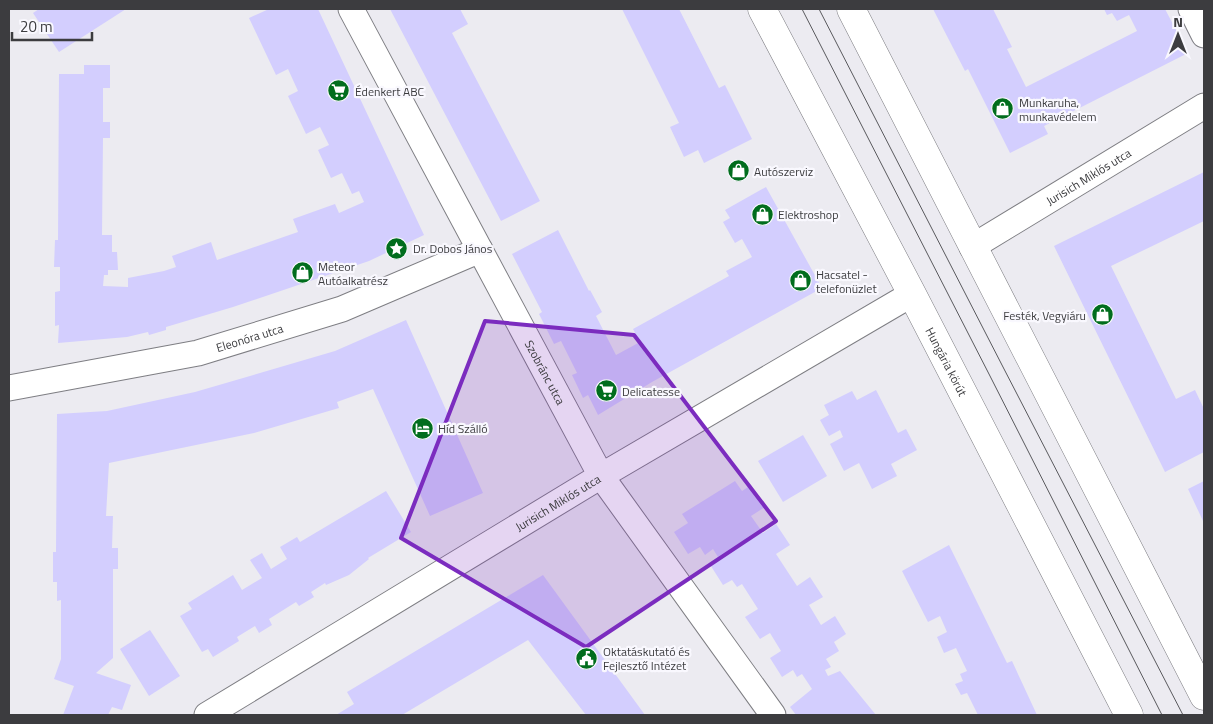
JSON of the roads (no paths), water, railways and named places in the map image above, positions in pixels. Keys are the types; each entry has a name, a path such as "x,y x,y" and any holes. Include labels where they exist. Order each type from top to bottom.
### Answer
{"main road":[{"name":"Hungária körút","path":"762,9 912,294 1129,715"},
{"path":"851,9 1204,696"}],"street":[{"name":"Szobránc utca","path":"351,9 601,476 764,712"},
{"path":"1192,9 1204,35"},
{"name":"Jurisich Miklós utca","path":"972,247 1204,106"},
{"name":"Eleonóra utca","path":"9,388 198,353 342,309 480,250"},
{"name":"Jurisich Miklós utca","path":"207,715 601,476 912,294"}],"tram line":[{"path":"802,9 1162,715"},
{"path":"819,9 1183,715"}],"place":[{"name":"Édenkert ABC","path":"339,91"},
{"name":"Munkaruha, munkavédelem","path":"1003,109"},
{"name":"Autószerviz","path":"738,171"},
{"name":"Elektroshop","path":"762,214"},
{"name":"Dr. Dobos János","path":"397,248"},
{"name":"Meteor Autóalkatrész","path":"302,273"},
{"name":"Hacsatel - telefonüzlet","path":"800,281"},
{"name":"Festék, Vegyiáru","path":"1102,315"},
{"name":"Delicatesse","path":"606,391"},
{"name":"Híd Szálló","path":"422,428"},
{"name":"Oktatáskutató és Fejlesztő Intézet","path":"587,658"}]}
